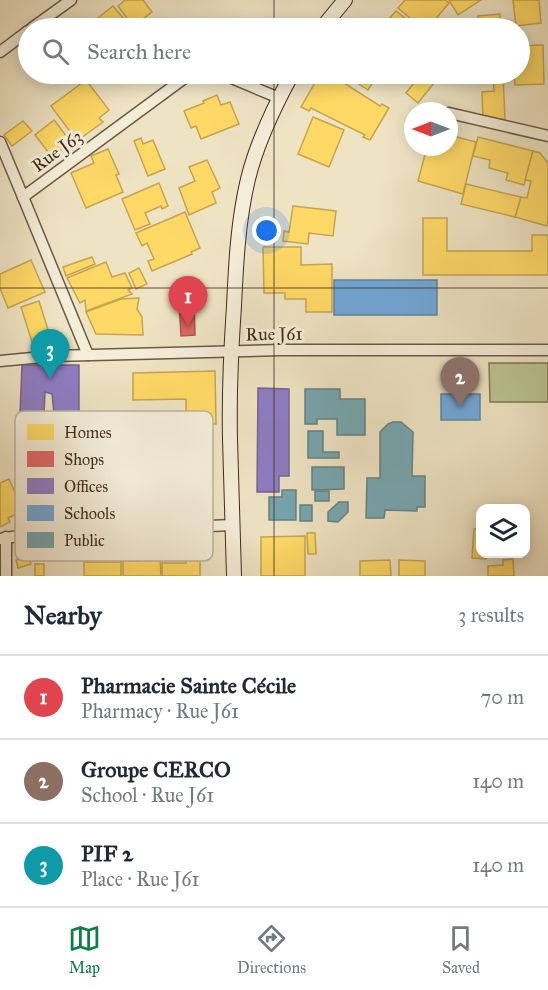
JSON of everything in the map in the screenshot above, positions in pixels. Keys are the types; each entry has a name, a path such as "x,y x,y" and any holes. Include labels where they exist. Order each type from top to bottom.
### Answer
{"main road":[{"path":"330,18 345,0"},
{"path":"234,576 230,438 231,351 236,253 248,177 260,140 287,84"}],"street":[{"path":"46,18 71,0"},
{"path":"0,52 18,39"},
{"name":"Rue J63","path":"88,355 23,197 176,84"},
{"path":"246,84 279,98"},
{"path":"458,115 548,136"},
{"path":"0,142 23,197"},
{"name":"Rue J61","path":"0,361 53,356 231,351 548,351"},
{"path":"213,526 233,525"},
{"path":"3,538 6,576"}],"green space":[{"path":"489,363 548,363 548,402 490,402"}],"building: Homes":[{"path":"125,0 143,0 152,12 144,18 127,18 118,6"},
{"path":"405,0 445,0 449,3 436,18 410,18 398,8"},
{"path":"449,0 481,0 458,15"},
{"path":"513,0 539,0 541,23 530,24 530,18 515,18"},
{"path":"113,6 123,18 98,18"},
{"path":"396,11 405,18 390,18"},
{"path":"500,14 500,18 478,18 478,16"},
{"path":"543,45 544,84 515,85 530,84 530,46"},
{"path":"81,84 89,84 109,110 99,118 103,122 77,141 51,106"},
{"path":"314,84 346,84 380,106 382,104 389,108 370,140 363,137 365,135 311,108 309,111 301,107"},
{"path":"359,84 372,84 368,90"},
{"path":"413,84 433,84 419,102 406,93"},
{"path":"494,84 503,84 505,119 483,120 482,92 494,91"},
{"path":"217,95 221,105 230,102 239,124 201,139 196,126 191,128 184,111"},
{"path":"313,117 344,130 329,167 298,154"},
{"path":"54,120 71,142 52,157 35,135"},
{"path":"23,121 32,131 12,146 4,135"},
{"path":"458,137 476,142 463,194 418,181 425,156 458,156"},
{"path":"478,137 533,151 524,185 506,180 508,173 489,168 490,160 473,156"},
{"path":"141,138 143,144 153,140 165,169 148,176 134,141"},
{"path":"108,149 119,174 116,175 123,192 86,208 71,173 94,163 91,156"},
{"path":"533,151 540,153 548,163 547,226 515,217 521,197 527,198 531,181 525,180"},
{"path":"207,160 220,188 212,192 216,203 189,215 179,188 195,181 189,167"},
{"path":"159,183 168,206 162,209 161,206 145,213 150,224 135,230 122,199"},
{"path":"466,184 521,197 515,217 461,204"},
{"path":"293,206 336,211 333,236 309,233 308,244 283,241 284,231 289,232"},
{"path":"185,212 200,248 191,252 192,254 152,271 148,261 154,259 147,243 142,246 136,233"},
{"path":"423,218 447,218 447,251 532,251 532,235 548,235 548,275 423,275"},
{"path":"263,247 301,247 301,265 332,264 332,312 306,312 306,299 285,299 285,293 264,293"},
{"path":"92,257 95,264 66,276 63,267"},
{"path":"31,260 45,292 8,308 0,288 0,274"},
{"path":"106,262 112,277 125,273 132,288 128,290 132,294 86,311 85,300 80,303 67,278"},
{"path":"139,268 147,284 136,289 129,273"},
{"path":"139,298 137,309 142,317 143,335 96,334 86,312 121,299"},
{"path":"39,301 50,336 32,342 21,307"},
{"path":"215,371 216,424 213,424 213,411 186,411 186,399 133,400 133,373"},
{"path":"9,479 15,493 15,515 8,518 10,522 0,527 0,483"},
{"path":"474,529 476,529 476,558 486,559 472,558"},
{"path":"307,533 315,533 316,554 308,554"},
{"path":"305,536 305,576 261,576 261,537"},
{"path":"513,559 514,576 488,576 488,566 503,565 503,560"},
{"path":"390,560 391,576 360,576 360,561"},
{"path":"399,560 425,561 425,576 399,576"},
{"path":"16,561 30,561 31,564 18,568"},
{"path":"123,561 160,561 161,576 123,576"},
{"path":"186,561 200,561 200,576 162,576 162,563 186,563"},
{"path":"84,562 121,562 121,576 84,576"},
{"path":"35,564 44,564 44,576 35,576"}],"building: Shops":[{"path":"179,299 194,299 195,335 181,336"}],"building: Offices":[{"path":"22,365 79,365 79,411 54,411 52,394 45,392 44,411 20,411"},
{"path":"258,388 289,389 289,476 279,476 279,492 257,492"}],"building: Schools":[{"path":"334,280 437,280 437,315 334,315"},
{"path":"441,394 480,394 480,420 441,420"}],"building: Public":[{"path":"305,389 340,389 340,399 365,399 365,435 337,435 337,419 317,419 317,424 305,424"},
{"path":"393,422 401,422 413,432 412,476 425,476 425,507 417,507 417,511 385,510 384,518 366,518 367,478 380,478 380,432"},
{"path":"308,431 323,431 323,452 339,452 339,458 308,458"},
{"path":"312,467 344,467 344,489 312,490"},
{"path":"282,490 296,490 296,520 269,520 269,497 282,497"},
{"path":"315,491 329,491 329,501 315,501"},
{"path":"339,502 348,502 348,512 338,522 328,521 328,512"},
{"path":"300,505 312,505 312,521 300,521"}],"place":[{"name":"Pharmacie Sainte Cécile","path":"188,326"},
{"name":"PIF 2","path":"50,379"},
{"name":"Groupe CERCO","path":"460,407"}]}
